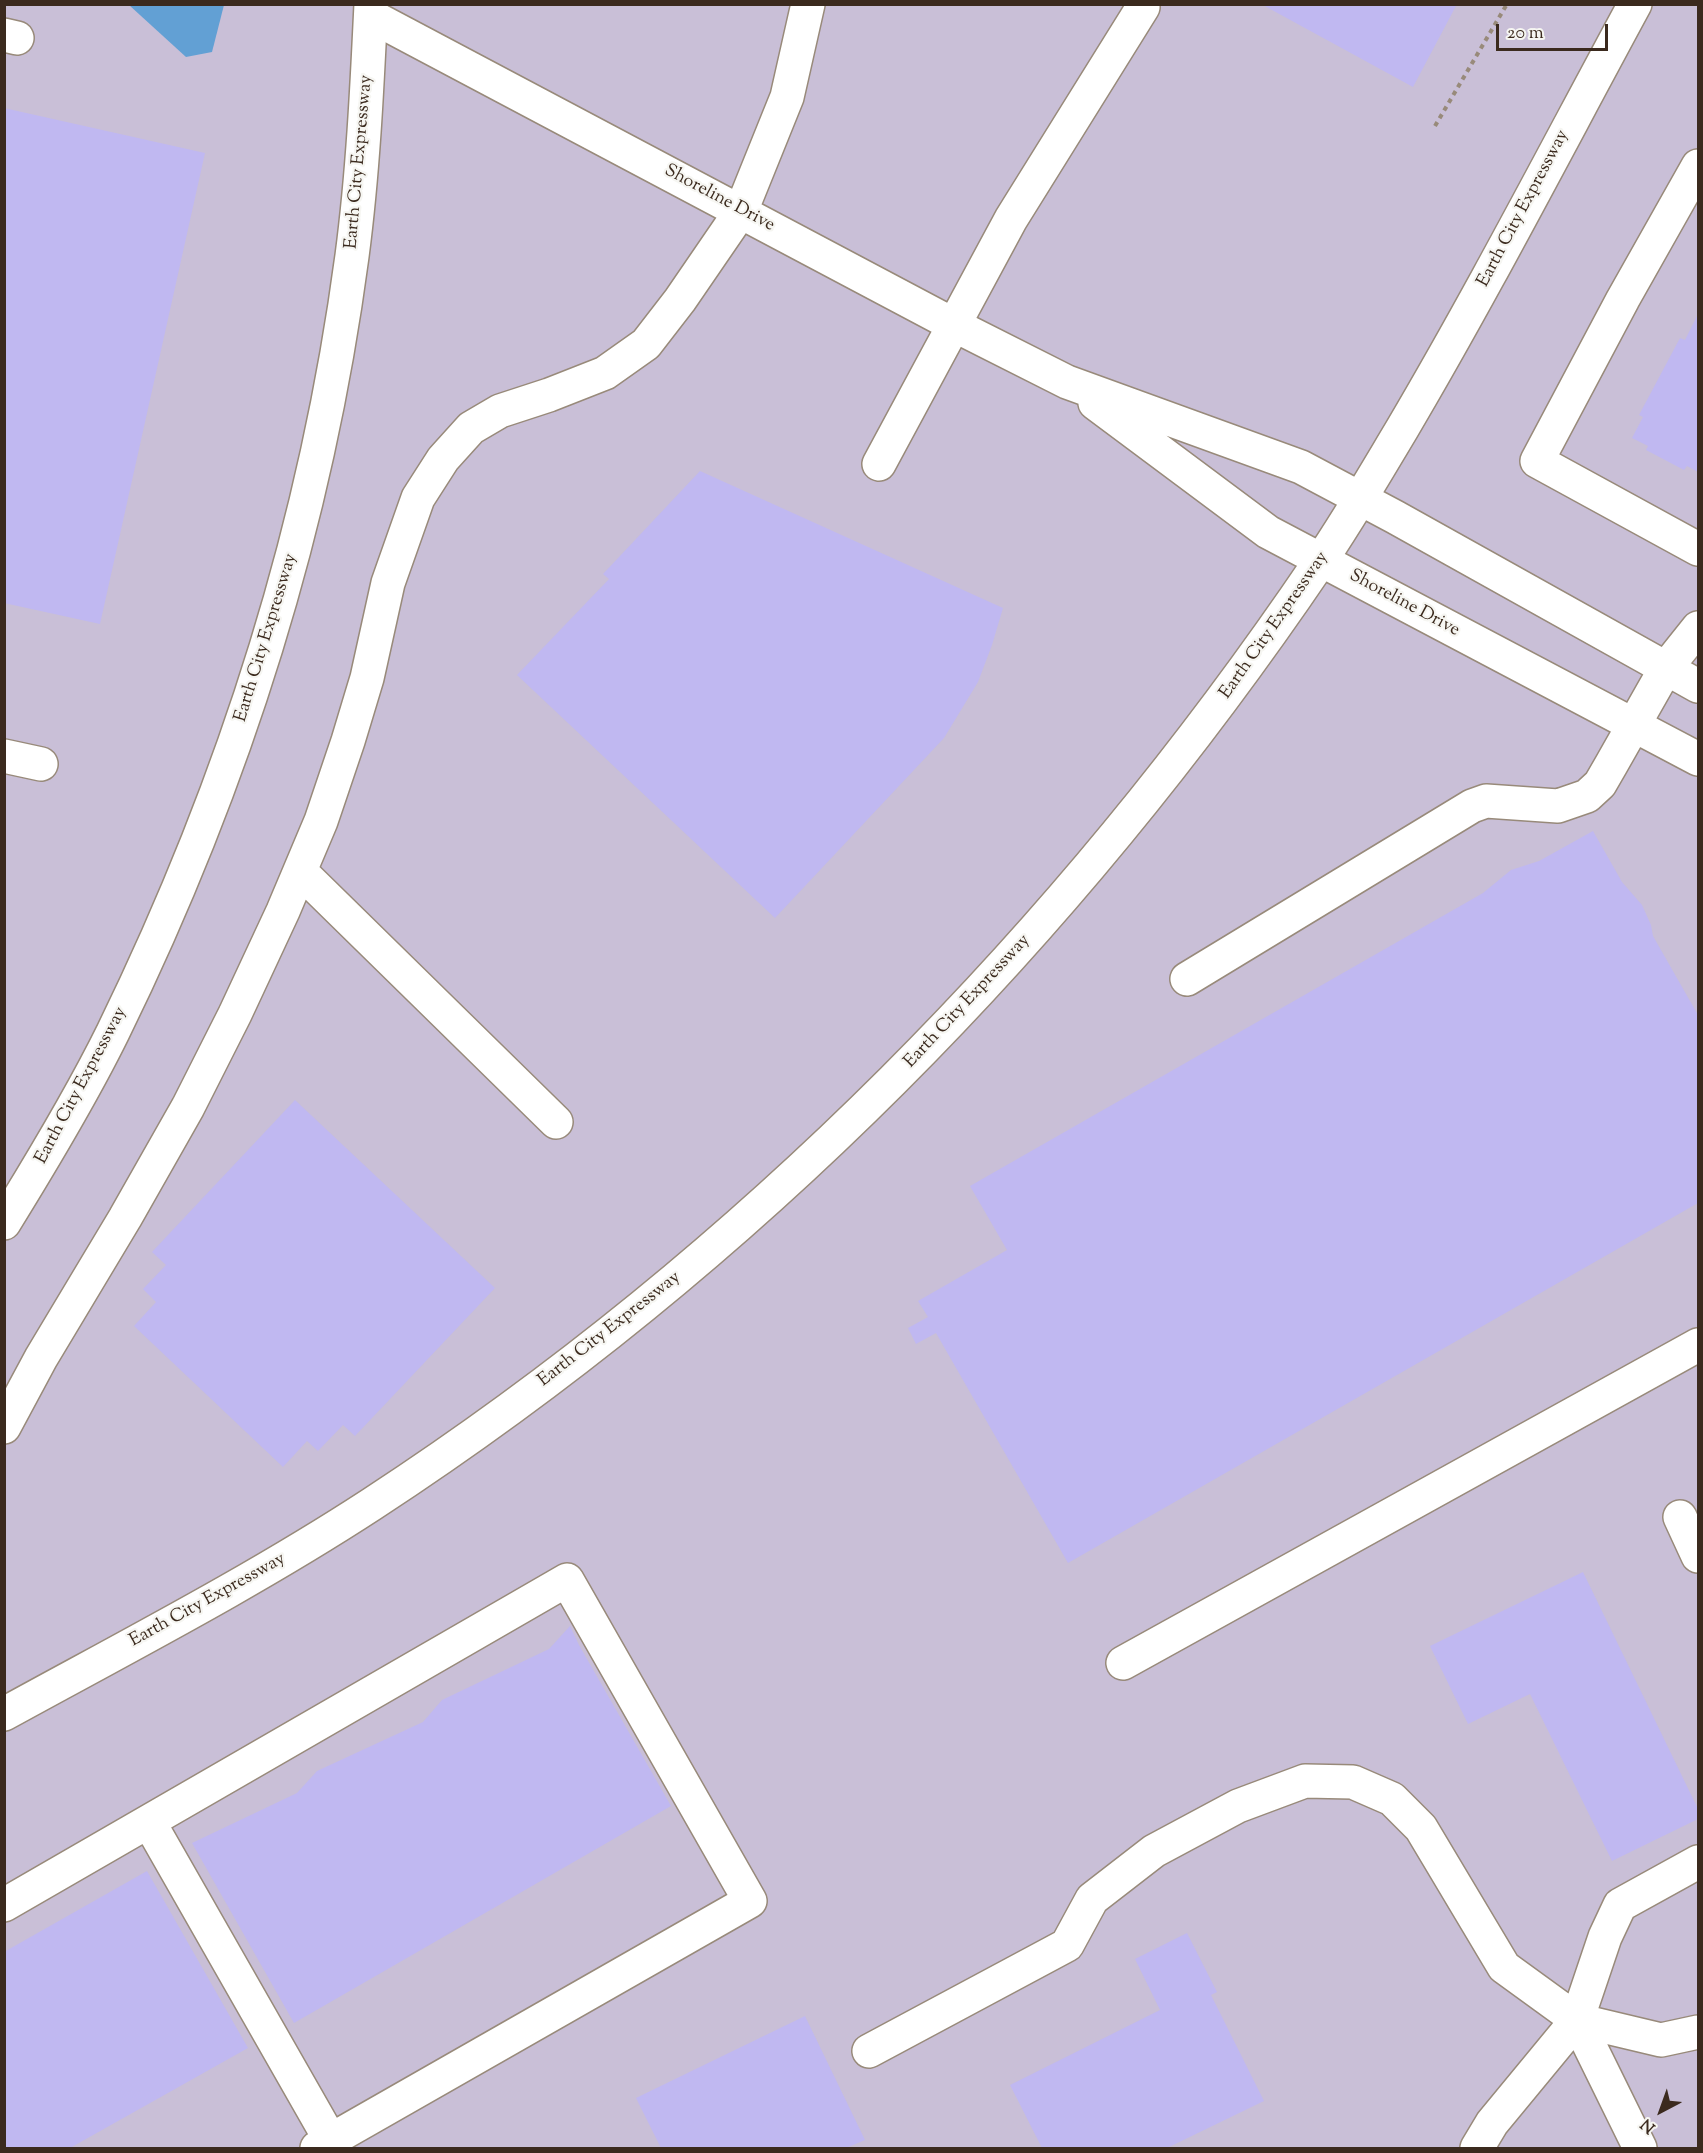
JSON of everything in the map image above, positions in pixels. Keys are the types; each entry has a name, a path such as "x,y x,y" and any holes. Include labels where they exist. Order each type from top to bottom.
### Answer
{"main road":[{"path":"4,1427 41,1358 188,1107 235,1014 300,871 321,821 348,741 367,678 388,583 418,498 443,459 471,428 500,411 605,374 646,344 680,300 741,211 787,97 808,4"},
{"name":"Earth City Expressway","path":"4,1714 254,1577 372,1504 485,1427 594,1345 701,1258 787,1182 904,1072 1079,882 1154,790 1230,690 1321,561 1441,363 1635,4"},
{"path":"879,464 1011,219 1143,7"},
{"name":"Shoreline Drive","path":"371,10 954,325 1067,382 1301,466 1698,686"},
{"name":"Earth City Expressway","path":"4,1223 46,1156 112,1034 170,911 220,785 265,656 302,524 330,391 352,256 366,120 371,10"},
{"path":"1698,166 1623,299 1537,461 1698,549"},
{"name":"Shoreline Drive","path":"1067,382 1268,532 1698,759"},
{"path":"1187,979 1472,806 1486,801 1558,806 1587,796 1600,784 1666,669 1698,628"},
{"path":"4,756 41,764"},
{"path":"300,871 556,1122"},
{"path":"1123,1663 1698,1345"},
{"path":"1680,1517 1698,1556"},
{"path":"4,1905 567,1580 750,1901 324,2145 148,1822"},
{"path":"870,2051 1067,1946 1092,1899 1154,1851 1238,1806 1305,1781 1353,1782 1392,1799 1421,1828 1504,1967 1577,2020 1661,2040 1698,2031"},
{"path":"1477,2148 1492,2123 1577,2020 1605,1937 1620,1905 1698,1862"},
{"path":"1577,2020 1640,2148"}],"path":[{"path":"1435,126 1507,4"}],"shaded area":[{"path":"5,5 1698,5 1698,2148 5,2148"}],"water":[{"path":"129,5 224,5 212,52 186,57"}],"building":[{"path":"1261,4 1457,4 1413,87"},
{"path":"4,108 205,153 100,624 4,603"},
{"path":"1698,314 1698,472 1687,466 1684,470 1646,450 1648,446 1632,438 1643,417 1639,415 1680,338 1685,340"},
{"path":"700,471 1003,608 978,682 944,738 775,918 517,675 609,579 603,574"},
{"path":"1593,831 1622,882 1642,905 1653,936 1698,1015 1698,1203 1068,1563 936,1333 916,1344 908,1328 928,1317 918,1301 1007,1250 970,1186 1483,893 1511,870 1539,861"},
{"path":"295,1100 495,1288 355,1436 343,1425 318,1451 307,1441 283,1467 134,1326 156,1302 143,1289 166,1265 152,1252"},
{"path":"1583,1572 1698,1809 1698,1819 1612,1861 1530,1694 1468,1724 1430,1646"},
{"path":"570,1626 671,1806 294,2023 192,1843 297,1793 317,1771 423,1722 442,1700 549,1649"},
{"path":"147,1871 248,2048 70,2148 4,2148 4,1952"},
{"path":"1187,1933 1217,1992 1211,1995 1264,2101 1167,2148 1042,2148 1010,2085 1160,2010 1135,1959"},
{"path":"805,2016 865,2140 846,2148 661,2148 636,2098"}]}
